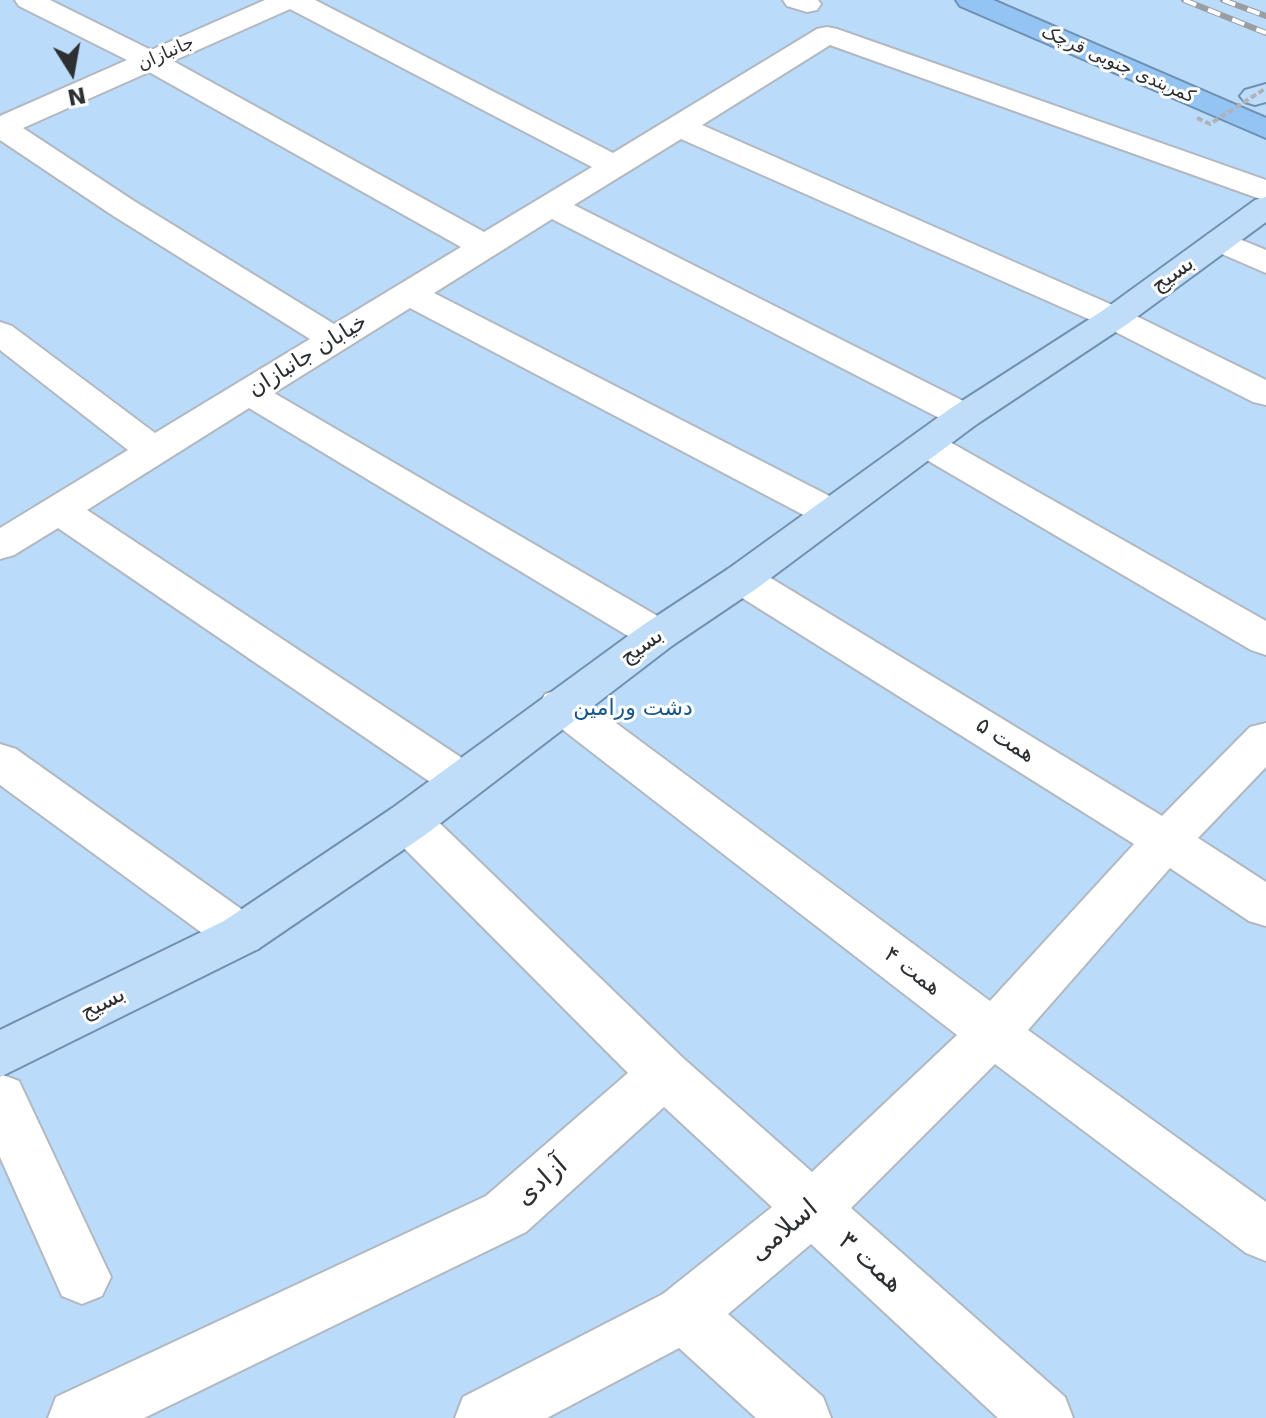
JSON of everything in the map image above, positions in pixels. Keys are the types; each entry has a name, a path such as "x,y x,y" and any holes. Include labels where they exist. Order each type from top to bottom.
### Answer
{"highway":[{"name":"کمربندی جنوبی قرچک","path":"970,0 1266,129"},
{"name":"کمربندی جنوبی قرچک","path":"1141,45 1263,94"}],"main road":[{"name":"بسیج","path":"0,1055 241,935 408,822 658,635 742,579 964,416 1114,318 1266,207"}],"street":[{"path":"29,0 151,61 486,247"},
{"path":"291,0 616,167"},
{"name":"جانبازان","path":"1,127 291,0"},
{"name":"خیابان جانبازان","path":"0,546 827,35 1266,191"},
{"path":"1,127 123,208 336,340"},
{"path":"680,127 1114,318 1266,394"},
{"path":"552,207 964,416"},
{"path":"1220,241 1266,263"},
{"path":"410,294 831,513"},
{"path":"0,333 154,451"},
{"path":"249,393 658,635"},
{"path":"928,445 1266,640"},
{"path":"59,510 461,780"},
{"name":"همت ۵","path":"742,579 1166,841 1266,907"},
{"name":"همت ۴","path":"561,705 993,1033 1266,1235"},
{"name":"اسلامی","path":"485,1418 684,1314 811,1210 993,1033 1166,841 1266,739"},
{"path":"0,761 241,935"},
{"path":"408,822 664,1074"},
{"name":"همت ۳","path":"664,1074 1043,1418"},
{"name":"آزادی","path":"78,1418 506,1214 664,1074"},
{"path":"0,1097 82,1277"},
{"path":"684,1314 800,1418"}],"path":[{"path":"1197,118 1210,124 1263,94"}],"green space":[{"name":"دشت ورامین","path":"0,0 1266,0 1266,1418 0,1418"}],"railway":[{"path":"1184,0 1266,33"},
{"path":"1223,0 1266,16"}]}
